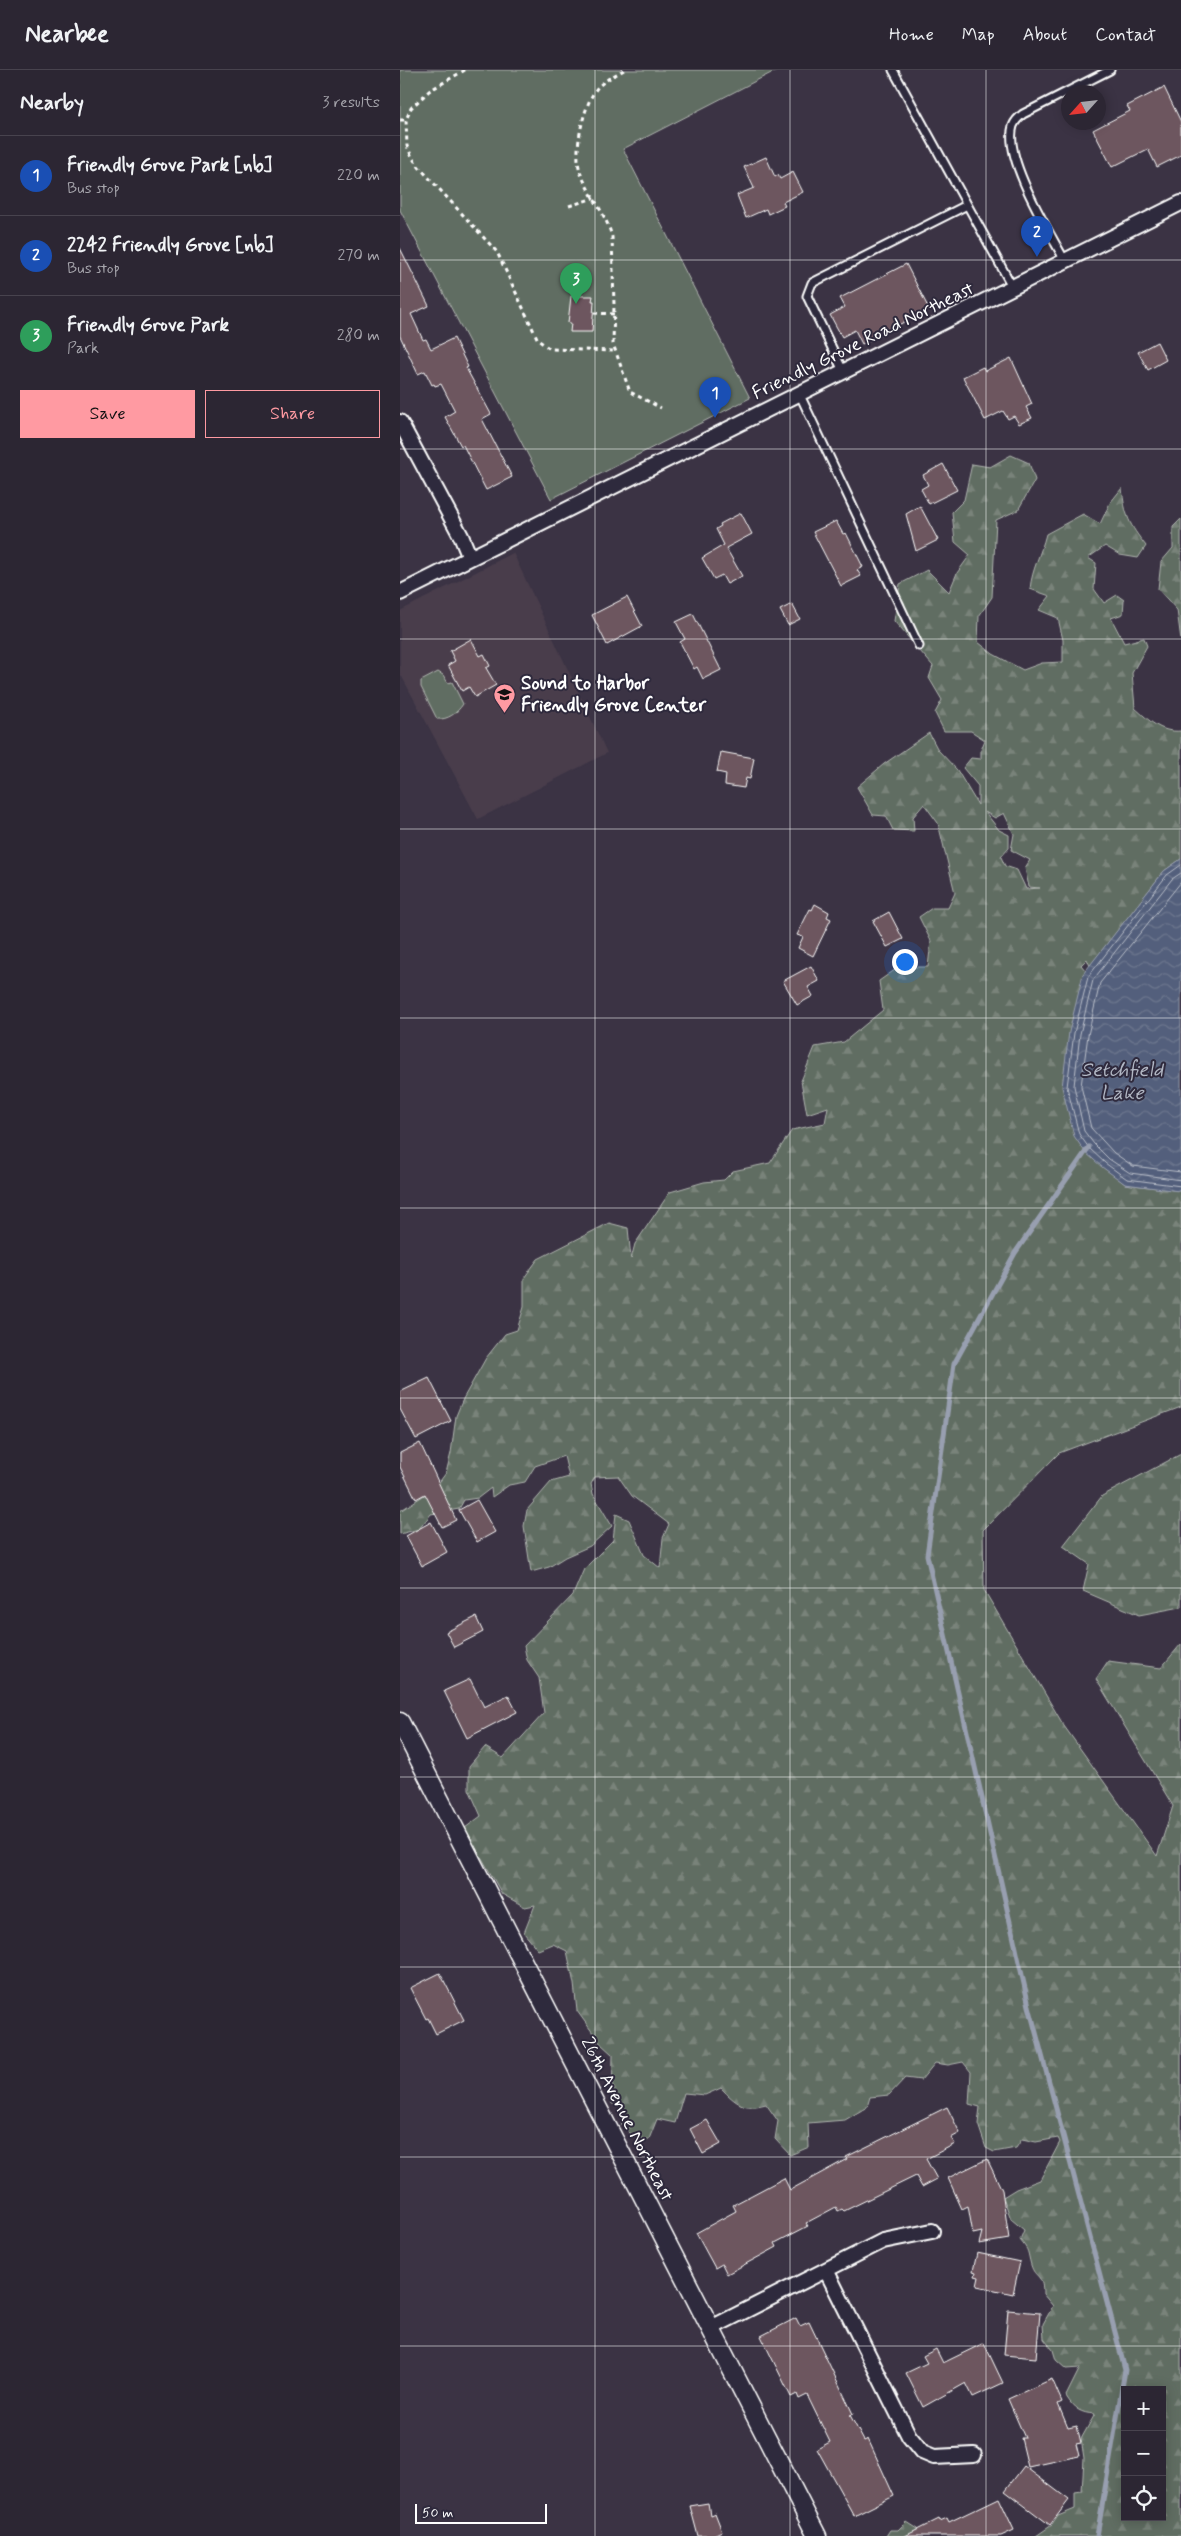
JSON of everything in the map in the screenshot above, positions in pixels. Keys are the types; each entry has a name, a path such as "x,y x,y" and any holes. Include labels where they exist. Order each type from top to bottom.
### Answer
{"street":[{"name":"Friendly Grove Road Northeast","path":"400,593 1181,203"},
{"path":"400,422 404,438 461,536 470,558"},
{"name":"26th Avenue Northeast","path":"400,1722 817,2536"},
{"path":"711,2328 883,2241 932,2231"},
{"path":"826,2270 909,2436 922,2452 934,2457 974,2455"}],"lane":[{"path":"893,70 1013,288"},
{"path":"1065,261 1014,158 1011,138 1013,124 1023,114 1110,70"},
{"path":"843,371 807,296 812,283 967,205"},
{"path":"799,393 919,646"}],"path":[{"path":"465,70 419,99 406,120 405,134 412,157 497,252 538,340 550,349 614,351"},
{"path":"624,70 608,79 593,94 581,132 578,161 582,176 612,237 614,351 630,392 661,408"},
{"path":"400,120 406,120"},
{"path":"569,206 594,198"},
{"path":"594,313 614,314"}],"shaded area":[{"name":"Sound to Harbor Friendly Grove Center","path":"513,553 607,753 478,819 400,673 400,611"}],"green space":[{"path":"400,70 777,70 623,149 750,398 551,499 400,210"},
{"path":"1011,455 1029,463 1035,480 1018,510 996,520 992,597 979,616 978,642 993,654 1023,670 1042,663 1063,662 1063,640 1058,618 1039,610 1050,596 1030,589 1046,534 1083,514 1100,524 1110,503 1122,488 1129,519 1146,546 1138,558 1120,555 1105,546 1088,558 1096,563 1094,589 1104,603 1117,595 1124,600 1123,614 1111,618 1124,643 1144,638 1147,646 1132,673 1135,708 1161,728 1181,731 1181,859 1164,871 1090,966 1087,959 1081,965 1086,971 1083,974 1085,1152 1125,1184 1181,1191 1181,1407 1059,1453 983,1530 984,1590 1064,1726 1157,1856 1173,1806 1096,1679 1108,1661 1161,1668 1181,1644 1181,2536 1036,2536 1052,2525 1058,2516 1075,2509 1075,2493 1082,2492 1084,2458 1081,2439 1095,2414 1078,2410 1066,2396 1080,2368 1066,2369 1056,2360 1053,2350 1044,2339 1043,2324 1053,2306 1043,2294 1042,2283 1033,2269 1027,2249 1020,2240 1024,2230 1011,2219 1003,2197 1016,2189 1040,2180 1060,2142 1058,2138 1036,2142 1022,2139 1016,2148 994,2152 986,2148 978,2124 980,2107 969,2104 971,2072 963,2062 948,2065 935,2063 921,2080 905,2078 889,2095 870,2097 867,2107 845,2120 808,2123 809,2147 790,2155 775,2139 778,2121 766,2104 746,2106 736,2102 721,2088 705,2095 684,2093 675,2123 657,2119 649,2139 637,2140 622,2125 621,2103 612,2104 613,2055 601,2044 577,2011 567,1951 553,1944 538,1950 524,1933 535,1905 525,1907 502,1894 465,1828 481,1816 469,1789 469,1766 485,1747 503,1758 544,1713 539,1678 527,1660 524,1646 573,1595 584,1569 613,1540 616,1514 629,1520 644,1555 660,1568 663,1538 669,1524 632,1496 618,1476 595,1477 591,1484 593,1494 612,1526 590,1546 565,1557 549,1567 531,1572 524,1526 527,1510 551,1482 569,1477 564,1456 535,1466 525,1482 509,1485 492,1497 491,1488 478,1498 464,1500 459,1509 431,1514 419,1529 400,1534 400,1511 435,1488 446,1473 456,1416 463,1399 486,1358 505,1334 517,1330 524,1307 524,1278 538,1259 609,1223 628,1228 631,1259 635,1244 670,1192 704,1182 724,1180 733,1171 770,1163 792,1130 825,1123 828,1107 807,1114 801,1081 815,1047 844,1042 883,1010 879,981 899,967 928,967 931,941 919,917 932,908 948,908 955,893 938,823 924,804 913,817 914,831 893,830 886,816 873,815 857,787 884,764 929,733 938,750 957,770 978,805 978,786 963,768 971,758 981,759 981,750 985,740 971,731 944,731 935,713 942,700 929,678 933,666 894,621 900,584 927,570 949,592 957,573 970,555 955,542 952,512 964,500 972,464 990,467","holes":["985,812 995,818 1004,813 1014,834 1011,850 1030,860 1025,868 1029,887 1040,888 1026,889 1017,870 1005,866 1001,857 1009,848 1009,835 999,830"]},
{"path":"1181,519 1181,640 1177,610 1158,589 1161,562 1173,548 1173,527"},
{"path":"438,672 443,675 448,683 452,682 463,704 452,715 441,719 437,719 421,687 421,681"},
{"path":"1181,1454 1181,1607 1139,1615 1083,1591 1089,1564 1063,1546 1102,1496"},
{"path":"906,2522 917,2529 919,2536 886,2536 890,2530 898,2530"}],"water":[{"name":"Setchfield Lake","path":"1181,859 1181,1191 1179,1191 1125,1184 1085,1152 1074,1136 1062,1087 1069,1032 1083,974 1164,871"}],"building":[{"path":"1164,87 1181,122 1181,155 1157,167 1148,149 1112,167 1093,130 1106,130 1106,123 1130,111 1127,106"},
{"path":"766,157 775,177 778,175 780,179 793,172 803,192 783,202 785,206 768,214 766,209 746,218 737,195 754,188 744,167"},
{"path":"400,248 429,306 411,314 423,340 426,339 431,349 454,338 468,367 466,368 491,414 482,419 512,477 486,490 463,445 461,446 445,417 455,411 441,384 432,385 425,371 418,374 400,336"},
{"path":"906,264 929,309 862,344 855,330 842,337 830,315 845,307 840,298"},
{"path":"571,296 593,296 592,332 570,332 571,323 568,323"},
{"path":"1157,342 1166,360 1148,370 1138,352"},
{"path":"1011,358 1032,404 1026,407 1032,418 1019,424 1014,416 1008,419 1003,411 985,420 963,377 983,367 985,371"},
{"path":"943,464 957,490 929,504 921,489 928,485 923,475"},
{"path":"920,506 938,540 916,551 906,514"},
{"path":"741,513 752,534 726,548 742,576 727,584 722,575 714,579 702,558 724,545 716,529 721,526 720,524"},
{"path":"836,521 843,534 846,533 863,567 857,570 861,576 841,586 813,532"},
{"path":"627,597 642,626 607,645 592,615"},
{"path":"792,604 800,619 788,625 780,610"},
{"path":"693,614 721,670 703,679 697,667 694,669 680,642 685,639 676,622"},
{"path":"471,639 480,656 484,654 490,666 486,668 496,685 475,697 469,687 462,691 448,665 455,661 450,651"},
{"path":"721,752 754,758 750,779 746,778 744,788 725,785 726,774 717,772"},
{"path":"815,904 829,912 827,917 831,919 813,956 798,948 803,937 797,935 810,909 812,910"},
{"path":"889,912 903,939 887,947 873,921"},
{"path":"811,966 819,981 808,987 813,996 797,1005 783,981"},
{"path":"429,1378 451,1421 416,1439 400,1409 400,1392"},
{"path":"420,1443 456,1520 442,1527 425,1494 416,1499 400,1467 400,1453"},
{"path":"477,1500 495,1532 477,1542 459,1510"},
{"path":"431,1522 447,1552 422,1566 406,1536"},
{"path":"476,1617 483,1632 454,1647 446,1632"},
{"path":"470,1679 484,1707 508,1695 517,1712 467,1738 444,1691"},
{"path":"440,1973 464,2020 436,2034 410,1988"},
{"path":"947,2107 960,2133 951,2138 955,2144 926,2159 937,2179 922,2187 916,2176 844,2211 842,2209 838,2211 836,2207 806,2223 808,2226 775,2243 777,2247 727,2274 722,2264 715,2268 696,2233 736,2211 733,2205 784,2178 790,2190 847,2159 846,2157"},
{"path":"707,2120 721,2144 703,2154 690,2129"},
{"path":"987,2159 1002,2190 1009,2239 979,2244 982,2232 973,2234 968,2206 962,2209 948,2178"},
{"path":"977,2253 1020,2262 1013,2294 977,2286 979,2277 975,2276 976,2272 973,2271"},
{"path":"1008,2310 1040,2313 1036,2358 1004,2355"},
{"path":"796,2318 800,2326 809,2322 853,2414 850,2415 864,2441 868,2439 894,2496 854,2516 817,2449 830,2442 807,2395 799,2399 797,2394 791,2397 761,2336"},
{"path":"984,2343 1003,2383 973,2397 966,2383 923,2407 906,2373 927,2363 923,2356 936,2349 943,2363"},
{"path":"1052,2379 1062,2402 1058,2404 1068,2428 1077,2426 1081,2443 1076,2444 1079,2456 1028,2467 1021,2438 1025,2438 1008,2399"},
{"path":"1024,2466 1069,2500 1050,2525 1005,2491"},
{"path":"999,2498 1014,2530 1001,2536 905,2536 939,2519 940,2521 947,2518 949,2522"},
{"path":"708,2503 710,2515 715,2513 722,2531 711,2536 698,2536 690,2506"}],"waterway":[{"path":"1089,1147 1015,1253 954,1364 927,1555 1029,2006 1125,2370 1097,2536"}],"place":[{"name":"2242 Friendly Grove [nb]","path":"1037,257"},
{"name":"Friendly Grove Park","path":"576,304"},
{"name":"Friendly Grove Park [nb]","path":"715,418"},
{"name":"Sound to Harbor Friendly Grove Center","path":"505,713"}]}
